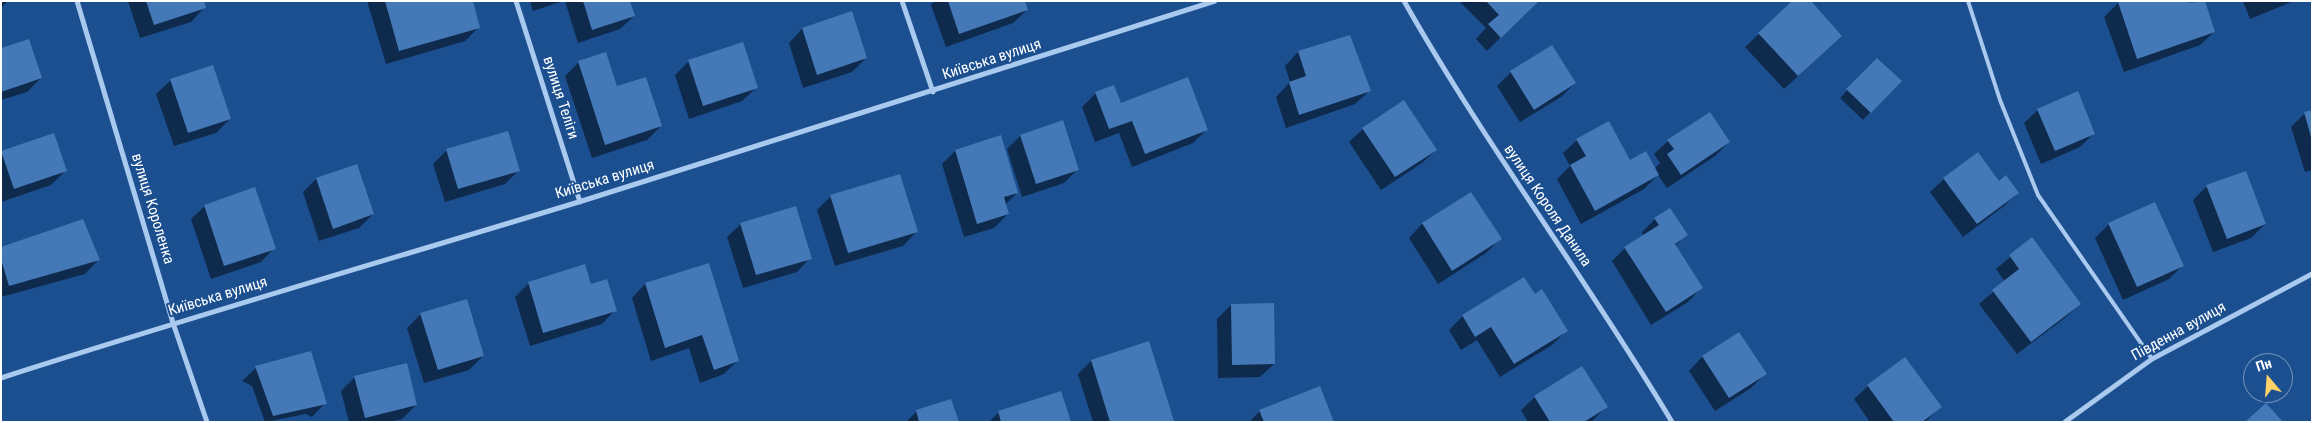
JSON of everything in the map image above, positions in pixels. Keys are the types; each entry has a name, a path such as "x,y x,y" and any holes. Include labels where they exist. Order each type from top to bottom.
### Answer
{"street":[{"name":"вулиця Короленка","path":"77,1 173,323 207,422"},
{"name":"вулиця Теліги","path":"516,1 580,202"},
{"path":"902,1 933,92"},
{"name":"Київська вулиця","path":"1,378 173,323 580,202 1216,1"},
{"name":"вулиця Короля Данила","path":"1404,1 1496,153 1627,347 1672,422"},
{"name":"Південна вулиця","path":"2065,422 2152,359 2312,274"}],"lane":[{"path":"1968,1 2000,100 2038,195 2152,359"}],"building":[{"path":"146,1 204,1 206,8 154,25"},
{"path":"385,1 473,1 480,28 399,51"},
{"path":"583,1 630,1 635,16 592,30"},
{"path":"948,1 1025,1 1028,10 959,34"},
{"path":"1486,1 1539,1 1501,38 1488,24 1499,15"},
{"path":"1792,1 1811,1 1842,36 1798,76 1758,33"},
{"path":"2188,1 2189,3 2205,1 2215,32 2137,59 2118,2"},
{"path":"852,11 867,58 817,75 802,28"},
{"path":"1350,35 1371,91 1299,115 1289,82 1306,76 1298,51"},
{"path":"29,39 42,78 1,92 1,48"},
{"path":"743,42 758,88 703,106 688,60"},
{"path":"1552,45 1576,83 1534,110 1510,71"},
{"path":"606,52 617,86 646,77 662,126 605,145 578,61"},
{"path":"1877,58 1902,81 1871,113 1846,89"},
{"path":"213,65 231,119 188,133 170,79"},
{"path":"1188,77 1208,130 1145,154 1132,121 1109,129 1095,92 1114,85 1121,103"},
{"path":"2078,91 2095,134 2055,151 2037,109"},
{"path":"1404,100 1437,150 1395,177 1362,128"},
{"path":"2312,110 2312,137 2311,137 2304,112"},
{"path":"1710,112 1730,142 1681,175 1667,154 1674,149 1667,140"},
{"path":"1063,120 1079,170 1036,184 1020,135"},
{"path":"1609,121 1630,160 1646,151 1659,175 1595,211 1570,165 1586,156 1576,139"},
{"path":"508,131 520,171 458,189 446,149"},
{"path":"54,133 67,171 14,189 1,151"},
{"path":"1001,135 1018,193 1004,197 1009,214 977,224 955,150"},
{"path":"1978,152 1999,181 2006,175 2019,193 1977,224 1943,178"},
{"path":"357,164 374,214 333,229 316,178"},
{"path":"2246,171 2266,224 2227,239 2206,185"},
{"path":"900,174 918,232 848,253 830,195"},
{"path":"255,187 276,249 224,266 204,205"},
{"path":"1471,192 1502,239 1452,271 1422,223"},
{"path":"2155,202 2184,266 2137,287 2108,223"},
{"path":"796,206 812,259 756,275 740,223"},
{"path":"1670,208 1688,235 1675,244 1703,288 1666,312 1624,247 1659,225 1654,218"},
{"path":"83,219 100,260 9,286 1,259 1,247"},
{"path":"2032,237 2081,304 2031,342 1992,290 2019,269 2009,255"},
{"path":"709,263 739,361 714,370 702,335 665,348 645,283"},
{"path":"585,264 591,284 607,279 617,311 543,333 528,282"},
{"path":"1524,277 1535,294 1542,289 1568,331 1514,364 1491,327 1475,337 1462,315"},
{"path":"467,299 484,356 438,370 420,313"},
{"path":"1274,303 1275,364 1232,365 1231,304"},
{"path":"1739,332 1767,374 1729,398 1702,356"},
{"path":"1149,341 1174,421 1110,422 1091,360"},
{"path":"311,351 327,404 273,416 255,366"},
{"path":"1905,357 1942,407 1922,422 1894,422 1867,385"},
{"path":"407,363 417,405 365,418 354,376"},
{"path":"1582,366 1608,407 1584,422 1550,422 1534,396"},
{"path":"1320,386 1334,422 1264,422 1259,410"},
{"path":"1061,391 1071,422 1001,422 998,411"},
{"path":"951,399 959,422 919,422 916,410"},
{"path":"2266,403 2283,422 2245,422"}]}
